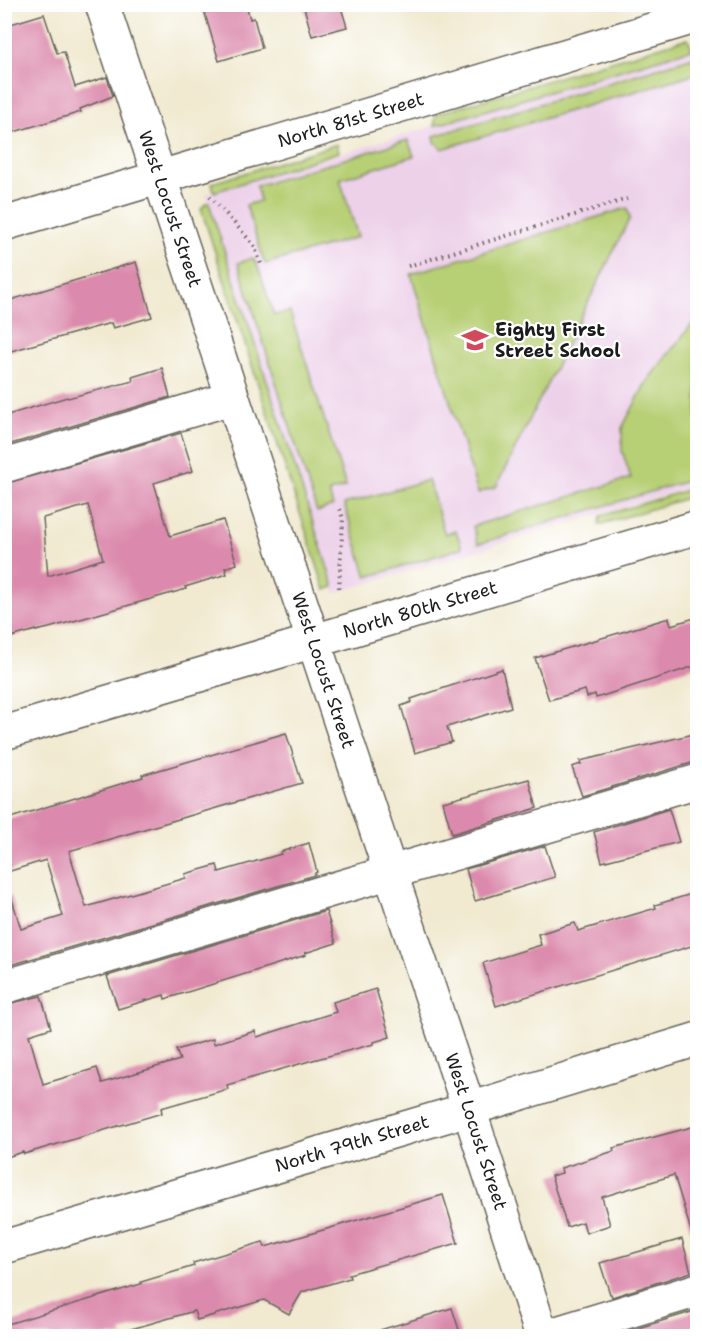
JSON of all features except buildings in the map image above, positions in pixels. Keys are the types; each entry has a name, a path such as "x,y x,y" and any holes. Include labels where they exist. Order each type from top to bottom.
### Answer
{"street":[{"name":"West Locust Street","path":"102,4 469,1109 542,1336"},
{"name":"North 81st Street","path":"4,224 698,16"},
{"path":"4,466 232,398"},
{"name":"North 80th Street","path":"4,733 698,527"},
{"path":"4,987 698,781"},
{"name":"North 79th Street","path":"4,1246 698,1039"},
{"path":"547,1336 698,1290"}],"path":[{"path":"210,196 254,245 261,264"},
{"path":"408,266 627,199"},
{"path":"339,505 343,519 339,588"}],"shaded area":[{"name":"Eighty First Street School","path":"697,47 697,485 335,593 206,194"}],"green space":[{"path":"688,38 692,49 434,126 436,114"},
{"path":"697,56 697,73 442,149 435,142 434,136"},
{"path":"408,140 414,156 340,179 358,237 265,264 246,205 260,201 256,186"},
{"path":"337,144 339,152 214,192 212,183"},
{"path":"209,203 334,587 325,590 201,209"},
{"path":"627,208 630,218 496,487 478,493 411,274"},
{"path":"253,258 274,315 290,312 346,487 329,492 333,506 317,512 238,263"},
{"path":"697,321 697,478 478,544 473,526 631,478 622,451 622,428 647,381"},
{"path":"428,480 445,534 456,531 462,548 367,577 344,504"},
{"path":"697,487 697,495 599,525 601,516"}],"place":[{"name":"Eighty First Street School","path":"475,340"}]}
